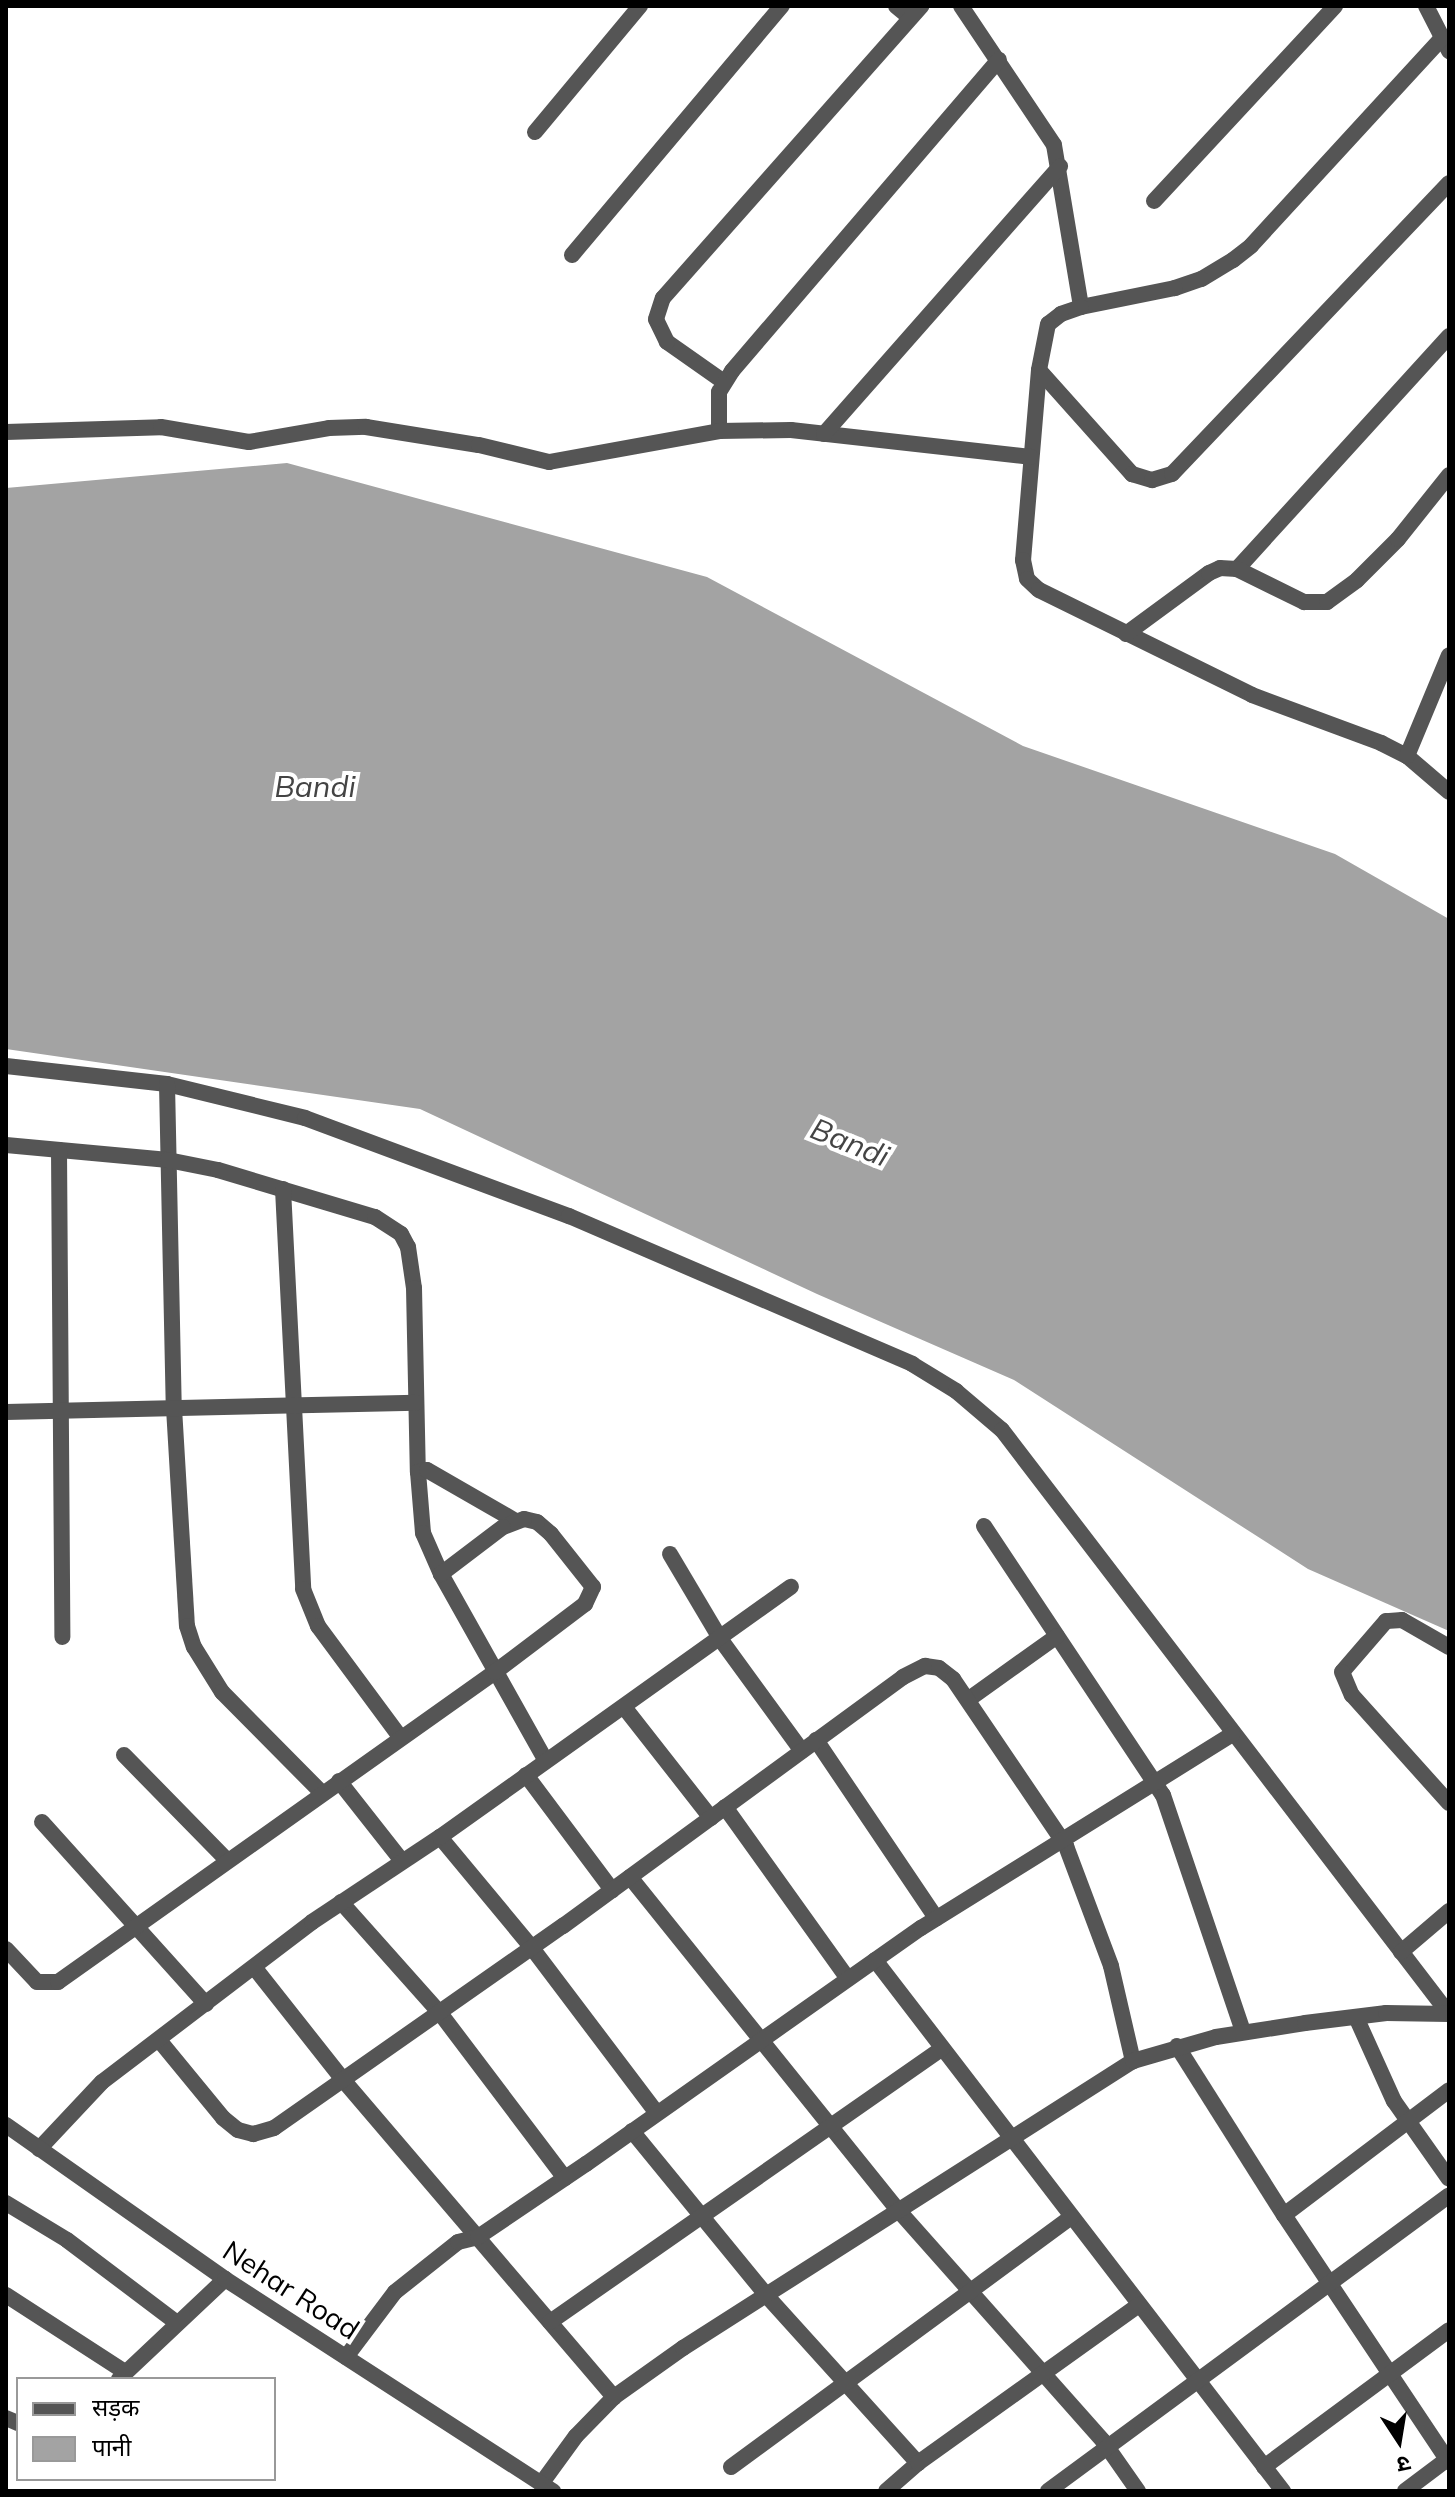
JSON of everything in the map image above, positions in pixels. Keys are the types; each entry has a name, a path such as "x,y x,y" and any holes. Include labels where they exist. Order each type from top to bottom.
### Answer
{"street":[{"path":"535,132 640,6"},
{"path":"572,255 782,6"},
{"path":"724,382 675,351 667,342 656,319 663,298 915,12 896,6"},
{"path":"961,6 1047,131 1060,166 1081,307"},
{"path":"1154,201 1335,6"},
{"path":"1426,6 1446,45 1251,246 1201,279 1175,288 1081,307 1061,314 1048,324 1039,370 1023,560 1027,579 1039,590 1252,695 1381,743 1407,756 1449,792"},
{"path":"719,431 717,402 724,382 999,60"},
{"path":"824,434 1060,166"},
{"path":"1039,370 1120,465 1142,479 1162,479 1185,463 1449,183"},
{"path":"1237,569 1449,336"},
{"path":"6,432 161,427 249,442 344,426 366,427 479,445 549,462 719,431 791,430 1030,457"},
{"path":"1126,634 1220,568 1237,569 1304,602 1327,602 1357,580 1398,539 1449,475"},
{"path":"1407,756 1449,655"},
{"path":"6,1066 167,1084 305,1118 555,1211 805,1316 923,1371 978,1407 1002,1430 1449,2014 1356,2017 1243,2032 1177,2046 1133,2061 766,2295 614,2397 576,2436 547,2487"},
{"path":"167,1084 174,1408 185,1602 194,1647 222,1692 322,1793"},
{"path":"6,1145 168,1160 283,1189 375,1217 401,1234 408,1247 414,1277 418,1472 423,1533 441,1574 546,1761"},
{"path":"59,1150 62,1637"},
{"path":"283,1189 292,1406 306,1603 318,1626 401,1738"},
{"path":"6,1412 416,1403"},
{"path":"6,1949 29,1976 51,1984 495,1672 585,1604 593,1587 551,1534 537,1522 514,1520 427,1470 418,1472"},
{"path":"441,1574 514,1520"},
{"path":"984,1526 1155,1783 1172,1815 1243,2032"},
{"path":"670,1554 721,1640 802,1751"},
{"path":"39,2149 89,2093 254,1967 341,1902 440,1837 721,1640 791,1587"},
{"path":"1449,1647 1402,1620 1386,1621 1342,1672 1352,1695 1449,1803"},
{"path":"969,1699 1057,1636"},
{"path":"159,2040 223,2118 245,2134 274,2128 532,1948 903,1677 925,1666 945,1671 969,1699 1062,1838 1075,1864 1111,1966 1133,2061"},
{"path":"624,1707 711,1818"},
{"path":"346,2357 395,2292 458,2242 478,2237 936,1918 1233,1734"},
{"path":"816,1740 936,1918"},
{"path":"124,1755 227,1860"},
{"path":"526,1775 612,1890"},
{"path":"339,1781 402,1861"},
{"path":"725,1807 848,1979"},
{"path":"42,1822 206,2004"},
{"path":"440,1837 532,1948 657,2113"},
{"path":"630,1877 899,2211 1108,2447 1138,2491"},
{"path":"341,1902 440,2013 565,2178"},
{"path":"1401,1952 1449,1911"},
{"path":"875,1960 1283,2491"},
{"path":"254,1967 344,2081 614,2397"},
{"path":"1356,2017 1407,2122 1449,2179"},
{"path":"1177,2046 1284,2215 1448,2460 1405,2491"},
{"path":"550,2322 942,2049"},
{"path":"1284,2215 1449,2090"},
{"name":"Nehar Road","path":"6,2125 225,2279 547,2487"},
{"path":"632,2131 766,2295 918,2463"},
{"path":"1048,2491 1449,2195"},
{"path":"6,2203 67,2240 177,2323"},
{"path":"731,2467 1071,2217"},
{"path":"6,2295 122,2376 225,2279"},
{"path":"886,2491 918,2463 1139,2305"},
{"path":"1264,2467 1449,2330"}],"water":[{"name":"Bandi","path":"287,463 707,577 1023,746 1335,854 1449,919 1449,1631 1308,1569 1014,1380 817,1294 420,1109 6,1049 6,488"}]}
